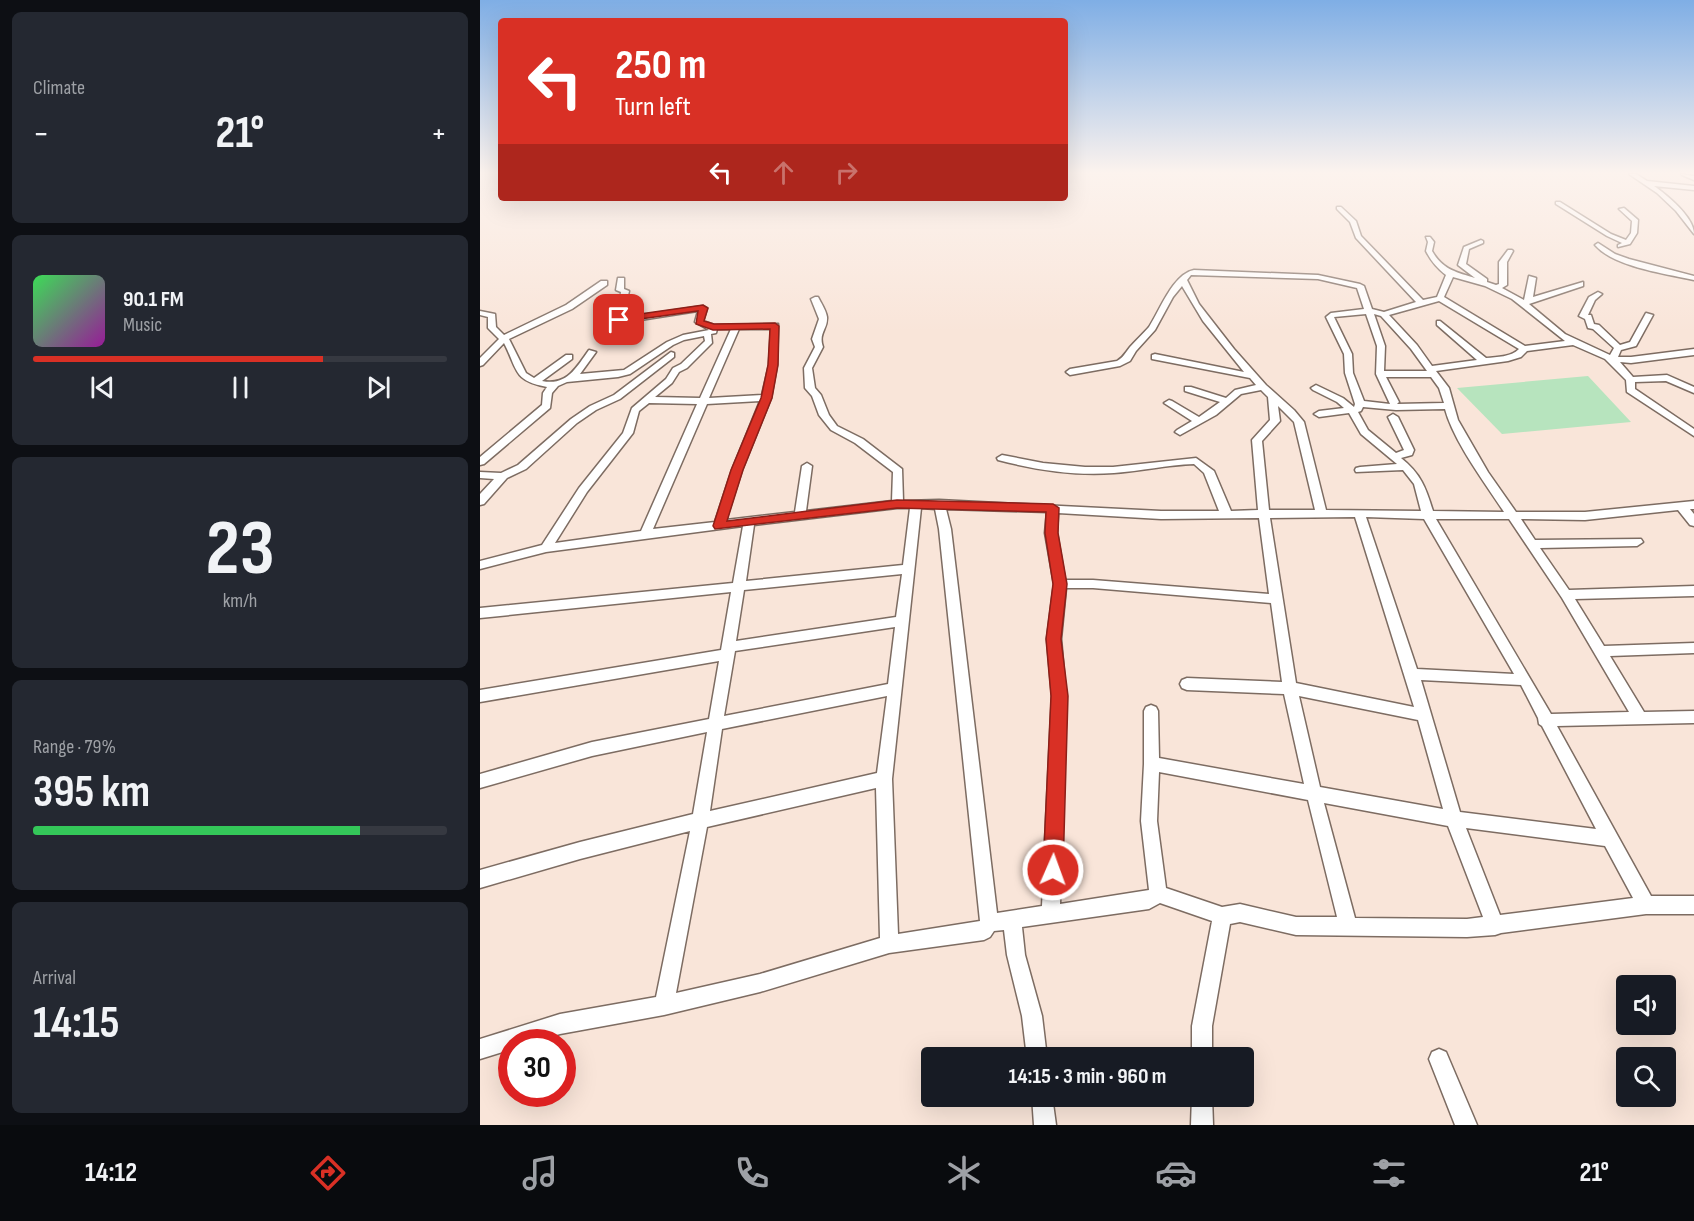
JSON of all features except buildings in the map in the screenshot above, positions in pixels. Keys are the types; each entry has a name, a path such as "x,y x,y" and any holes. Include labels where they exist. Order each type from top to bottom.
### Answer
{"street":[{"path":"1355,226 1358,237 1421,303"},
{"path":"1595,226 1628,243"},
{"path":"1635,226 1635,234 1628,243 1620,246 1597,247 1622,258 1694,278"},
{"path":"1428,238 1431,242 1429,251 1441,268 1450,274 1484,282 1525,302 1560,335 1574,342 1612,358 1631,360 1694,352"},
{"path":"1480,242 1466,248 1462,266 1484,282"},
{"path":"1496,288 1503,285 1503,262 1510,251"},
{"path":"1070,372 1120,363 1127,359 1152,328 1160,311 1189,273 1318,277 1360,286 1381,346 1380,374 1394,402"},
{"path":"1440,298 1450,274"},
{"path":"1525,302 1532,278"},
{"path":"621,280 620,290 625,291 619,320 703,308 699,322 710,330"},
{"path":"1183,280 1193,302 1252,376 1273,397 1291,409 1299,422 1321,513"},
{"path":"480,363 504,338 569,307 604,283"},
{"path":"1525,302 1580,284"},
{"path":"1598,294 1592,299 1583,316 1588,317 1591,325 1618,348"},
{"path":"1574,342 1524,349 1440,298 1384,314 1369,311 1330,317 1348,354 1349,373 1364,432 1406,467 1419,484 1428,515 1525,680 1646,905"},
{"path":"815,299 825,315 816,339 819,347 808,368 810,388 816,395 824,415 834,428 859,441 898,471 897,504"},
{"path":"480,313 492,316 492,328 504,338 522,374 534,382 554,386"},
{"path":"1384,314 1414,347 1443,388 1453,420 1482,472 1534,544 1641,719"},
{"path":"1612,358 1618,348 1633,345 1649,315"},
{"path":"1440,323 1485,362"},
{"path":"645,534 703,401 715,379 736,326"},
{"path":"480,462 547,405 548,393 554,386 574,377 624,374 672,342 710,330 736,326 775,326 773,365 766,398 737,470 719,526"},
{"path":"546,548 583,490 628,433 635,410 669,381 676,370 684,366 709,341 710,330"},
{"path":"1380,374 1430,372 1518,356 1524,349"},
{"path":"574,377 592,352"},
{"path":"480,475 502,476 522,468 574,421 593,408 617,397 671,355"},
{"path":"534,382 569,357"},
{"path":"1155,357 1252,376"},
{"path":"1612,358 1631,380 1630,390 1694,433"},
{"path":"1631,380 1667,378 1694,390"},
{"path":"1180,432 1227,402 1238,392 1262,387"},
{"path":"1316,388 1356,407"},
{"path":"1188,389 1227,402"},
{"path":"1273,397 1275,421 1257,440 1260,490 1290,688 1348,927"},
{"path":"647,400 703,401 766,398"},
{"path":"1168,403 1199,421"},
{"path":"1319,414 1356,407 1448,406"},
{"path":"1393,417 1409,450 1393,457"},
{"path":"1002,458 1035,467 1111,471 1196,461 1209,471 1226,513"},
{"path":"800,517 807,466"},
{"path":"1360,470 1406,467"},
{"path":"480,501 502,476"},
{"path":"480,565 546,548 897,504 1053,508 1161,515 1359,513 1586,516 1694,505"},
{"path":"480,1049 560,1024 664,1005 760,983 889,944 984,931 989,923 945,528 939,504"},
{"path":"889,944 884,779 916,505"},
{"path":"1681,506 1694,522"},
{"path":"1051,913 1059,696 1054,639 1060,584 1051,533 1053,508"},
{"path":"1359,513 1412,674 1454,819 1495,926"},
{"path":"664,1005 717,725 749,523"},
{"path":"1534,544 1637,542"},
{"path":"480,613 909,569"},
{"path":"1060,584 1093,584 1277,599"},
{"path":"1566,595 1694,591"},
{"path":"480,696 728,650 903,621"},
{"path":"1601,651 1694,648"},
{"path":"1412,674 1525,680"},
{"path":"1187,684 1290,688 1423,715"},
{"path":"480,781 592,748 894,689"},
{"path":"1151,711 1152,764 1149,821 1158,894"},
{"path":"1545,720 1694,717"},
{"path":"1152,764 1454,819 1608,838"},
{"path":"480,879 553,857 700,820 884,779"},
{"path":"989,923 1012,922 1051,913 1149,900 1158,894"},
{"path":"1158,894 1222,916 1240,913 1296,926 1467,928 1646,905 1694,905"},
{"path":"1202,1047 1202,1026 1222,916"},
{"path":"1012,922 1016,955 1032,1016 1036,1047"},
{"path":"1439,1059 1466,1125"},
{"path":"1043,1107 1045,1125"},
{"path":"1202,1107 1203,1125"}],"green space":[{"path":"1588,376 1631,422 1502,434 1457,388"}],"route":[{"path":"619,320 703,308 699,322 713,327 775,326 773,365 766,398 737,470 719,526 839,513 897,504 1053,508 1051,533 1060,584 1054,639 1059,696 1053,870"}]}
